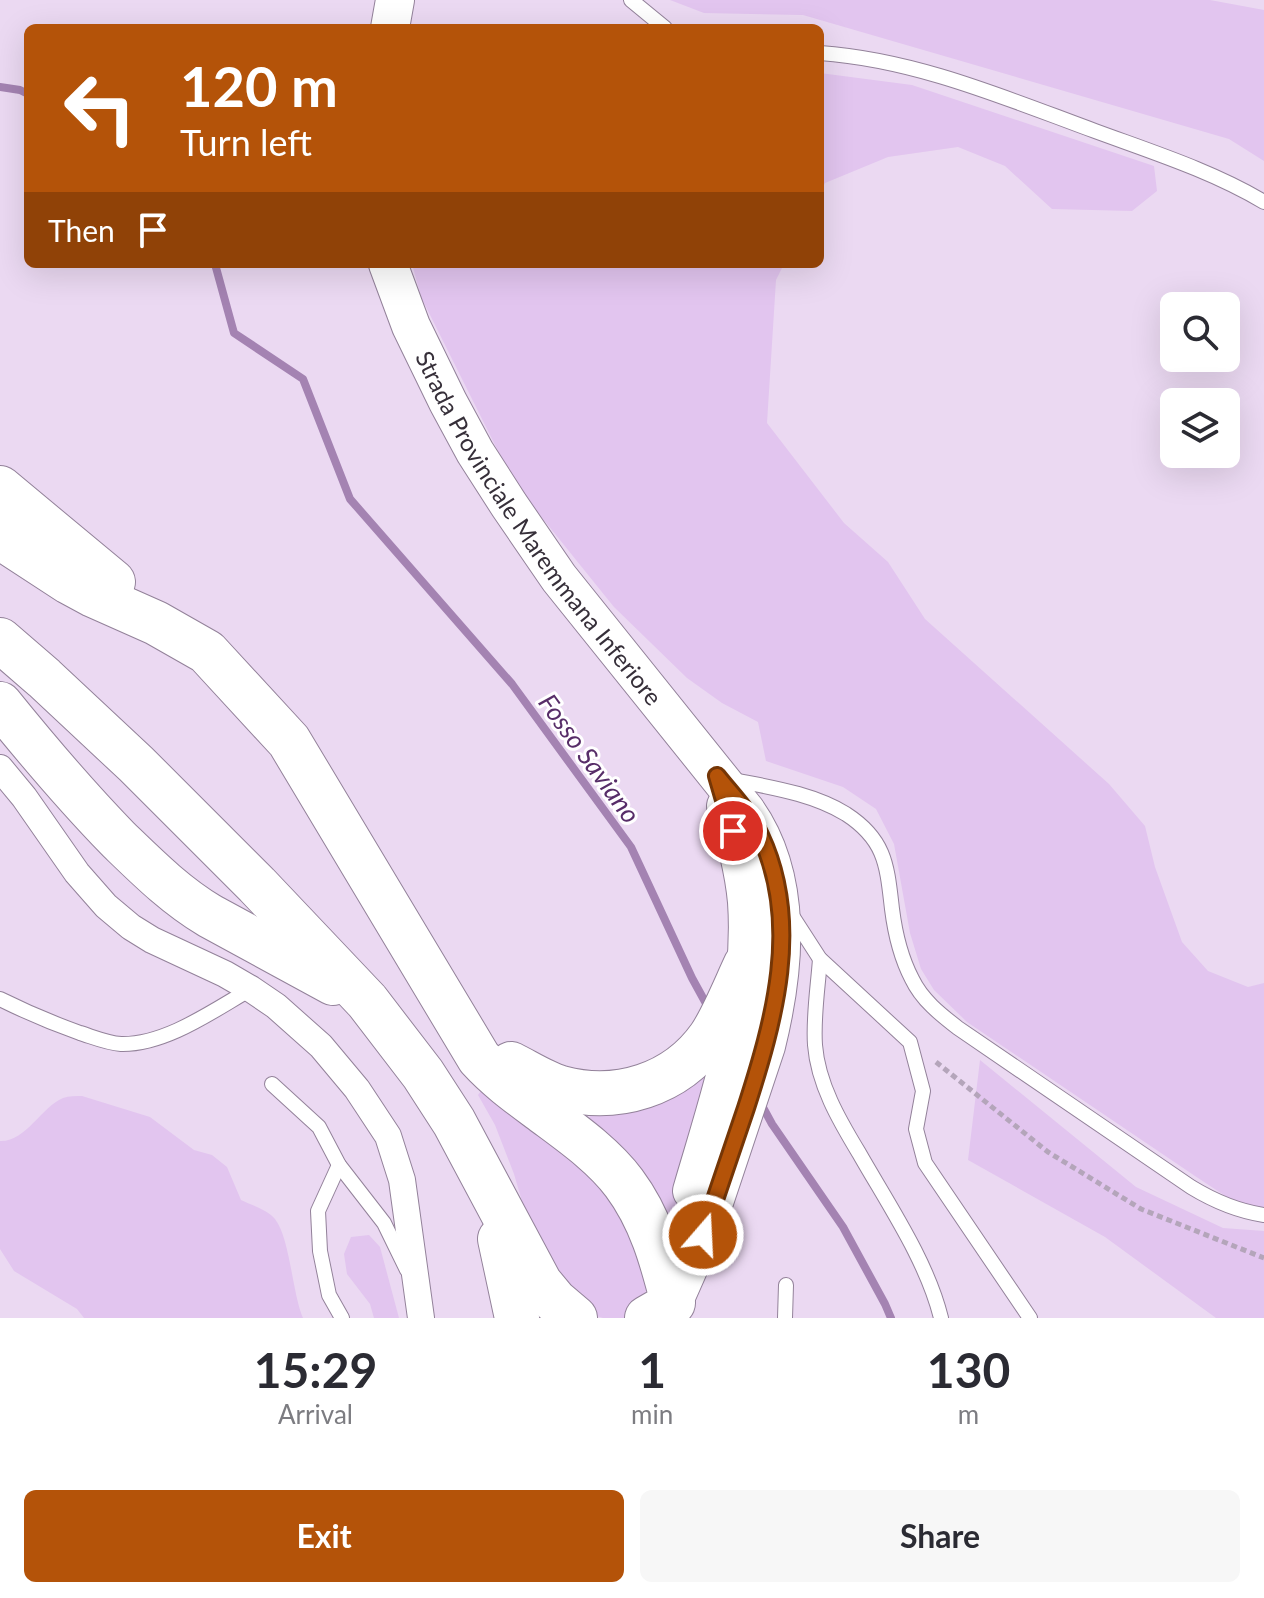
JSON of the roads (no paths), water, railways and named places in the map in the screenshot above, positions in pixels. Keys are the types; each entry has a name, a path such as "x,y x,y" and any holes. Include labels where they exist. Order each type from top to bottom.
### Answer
{"highway":[{"path":"0,488 170,631"},
{"path":"0,516 57,560 207,652 289,741 479,1058 504,1083 587,1146 623,1181 637,1201 662,1259 663,1313"},
{"path":"0,537 69,582 170,631"},
{"path":"0,562 24,579 57,595 170,631"},
{"path":"0,640 136,764 367,1001 438,1096 468,1144 540,1283 575,1318"},
{"path":"0,704 83,803 170,889 226,926 367,1001"},
{"path":"470,1044 559,1087 601,1094 634,1090 661,1079 687,1062 711,1036 746,964"},
{"path":"492,1190 517,1318"}],"main road":[{"path":"391,24 395,0"},
{"name":"Strada Provinciale Maremmana Inferiore","path":"389,268 411,326 475,452 559,578 746,811 760,835 773,870 778,894 781,946 778,981 754,1021 722,1137 703,1235 663,1313"},
{"name":"Strada Provinciale Maremmana Inferiore","path":"717,776 742,863 747,910 746,964 754,1021"}],"street":[{"path":"0,768 77,873 106,906 152,940 225,974 276,1006 321,1046 357,1089 388,1136 402,1180 421,1318"}],"lane":[{"path":"631,0 660,24"},
{"path":"824,54 892,63 956,80 1172,160 1264,202"},
{"path":"717,776 802,796 855,820 872,837 884,857 896,934 906,967 918,990 937,1011 1191,1187 1230,1207 1264,1215"},
{"path":"778,894 820,959 910,1042 923,1091 916,1129 925,1163 1030,1318"},
{"path":"820,959 815,1045 821,1076 835,1113 911,1244 941,1318"},
{"path":"0,999 42,1019 121,1044 141,1042 179,1029 251,989"},
{"path":"272,1084 319,1127 339,1165 384,1223 417,1290"},
{"path":"339,1165 318,1211 320,1251 329,1295 342,1318"},
{"path":"785,1318 786,1285"}],"waterway":[{"name":"Fosso Saviano","path":"0,87 24,92"},
{"name":"Fosso Saviano","path":"216,268 234,333 303,379 350,499 512,684 631,847 709,1009"},
{"name":"Fosso Saviano","path":"760,1102 843,1227 891,1318"}]}
